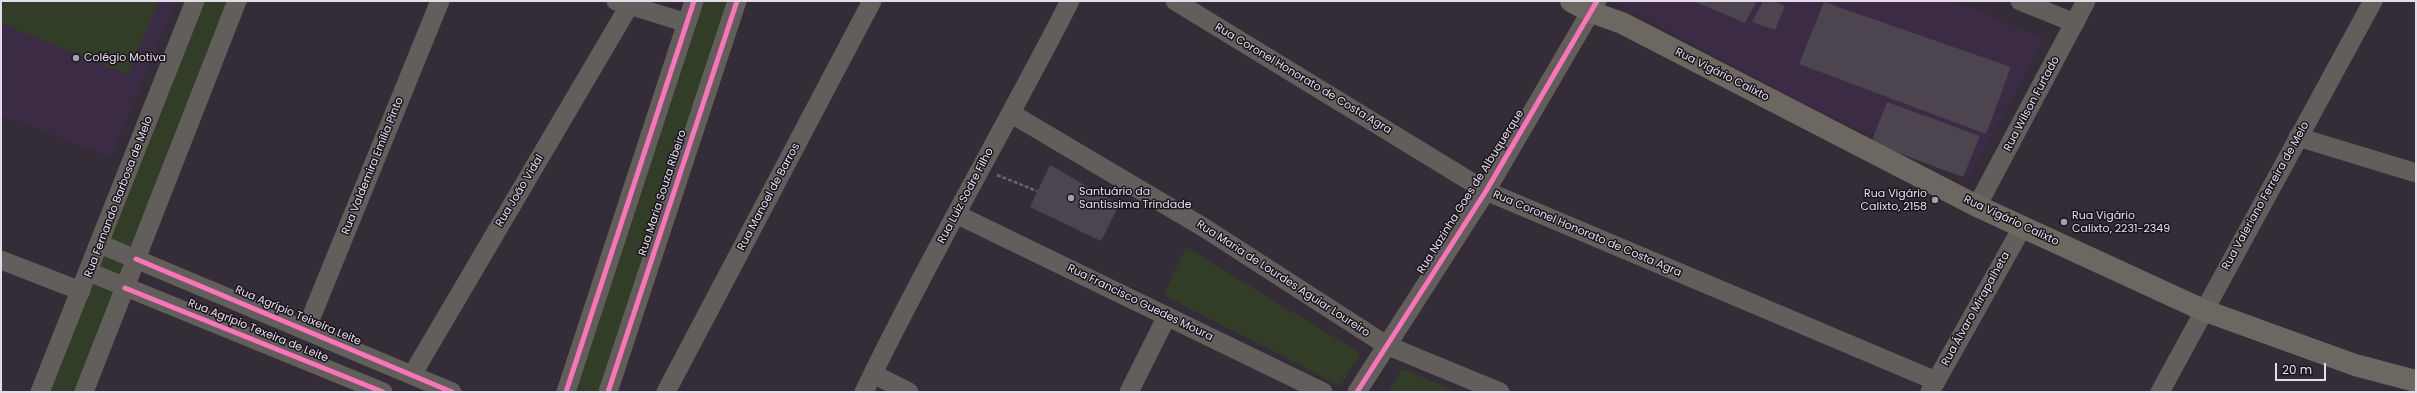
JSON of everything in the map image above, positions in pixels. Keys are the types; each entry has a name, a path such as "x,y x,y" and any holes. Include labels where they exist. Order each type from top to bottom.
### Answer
{"main road":[{"name":"Rua Vigário Calixto","path":"1571,1 1595,5 1622,23 1977,206 2203,310 2355,365 2416,381"}],"street":[{"name":"Rua Fernando Barbosa de Melo","path":"40,392 82,291 195,1"},
{"path":"84,392 237,1"},
{"name":"Rua Valdemira Emília Pinto","path":"306,330 440,1"},
{"path":"566,392 694,1"},
{"name":"Rua Maria Souza Ribeiro","path":"608,392 737,1"},
{"name":"Rua Manoel de Barros","path":"666,392 872,1"},
{"name":"Rua Luiz Sodre Filho","path":"864,392 980,168 1012,114 1070,1"},
{"name":"Rua Coronel Honorato de Costa Agra","path":"1175,1 1486,191 1933,387"},
{"path":"2020,1 2075,22"},
{"name":"Rua Wilson Furtado","path":"1977,206 2086,1"},
{"name":"Rua Valeriano Ferreira de Melo","path":"2160,392 2203,310 2373,1"},
{"path":"622,4 687,23"},
{"name":"Rua João Vidal","path":"412,375 622,4"},
{"name":"Rua Nazinha Goes de Albuquerque","path":"1357,392 1486,191 1595,5"},
{"name":"Rua Maria de Lourdes Aguiar Loureiro","path":"1012,114 1202,227 1386,345 1500,392"},
{"path":"2298,138 2416,174"},
{"name":"Rua Francisco Guedes Moura","path":"956,214 1323,392"},
{"name":"Rua Álvaro Mirapalheta","path":"1933,387 2022,226"},
{"name":"Rua Agrípio Teixeira Leite","path":"100,244 452,392"},
{"path":"1,260 82,291"},
{"name":"Rua Agrípio Texeira de Leite","path":"89,272 125,288 383,392"},
{"path":"1129,392 1167,316"},
{"path":"873,374 910,392"}],"path":[{"path":"980,168 1037,191"}],"shaded area":[{"name":"Colégio Motiva","path":"1,1 176,1 111,157 1,115"},
{"path":"1613,1 1953,1 2044,39 1969,178 1802,103"}],"green space":[{"path":"1,1 159,1 128,75 1,23"},
{"path":"199,1 232,1 133,251 106,239"},
{"path":"703,1 729,1 601,392 574,392"},
{"path":"1186,247 1361,354 1340,386 1164,295"},
{"path":"102,254 127,262 76,392 48,392"},
{"path":"1402,369 1458,392 1388,392"}],"building":[{"path":"1693,1 1757,1 1745,23"},
{"path":"1763,1 1773,1 1785,6 1775,30 1752,22"},
{"path":"1824,2 2011,67 1986,134 1799,64"},
{"path":"1887,102 1980,136 1963,177 1871,143"},
{"name":"Santuário da Santissima Trindade","path":"1050,165 1119,205 1101,241 1030,207"}],"cycle path":[{"path":"566,392 694,1"},
{"path":"608,392 737,1"},
{"path":"1357,392 1486,191 1597,1"},
{"path":"136,259 452,392"},
{"path":"125,288 383,392"}],"place":[{"name":"Colégio Motiva","path":"76,58"},
{"name":"Santuário da Santissima Trindade","path":"1071,198"},
{"name":"Rua Vigário Calixto, 2158","path":"1935,200"},
{"name":"Rua Vigário Calixto, 2231-2349","path":"2064,222"}]}
